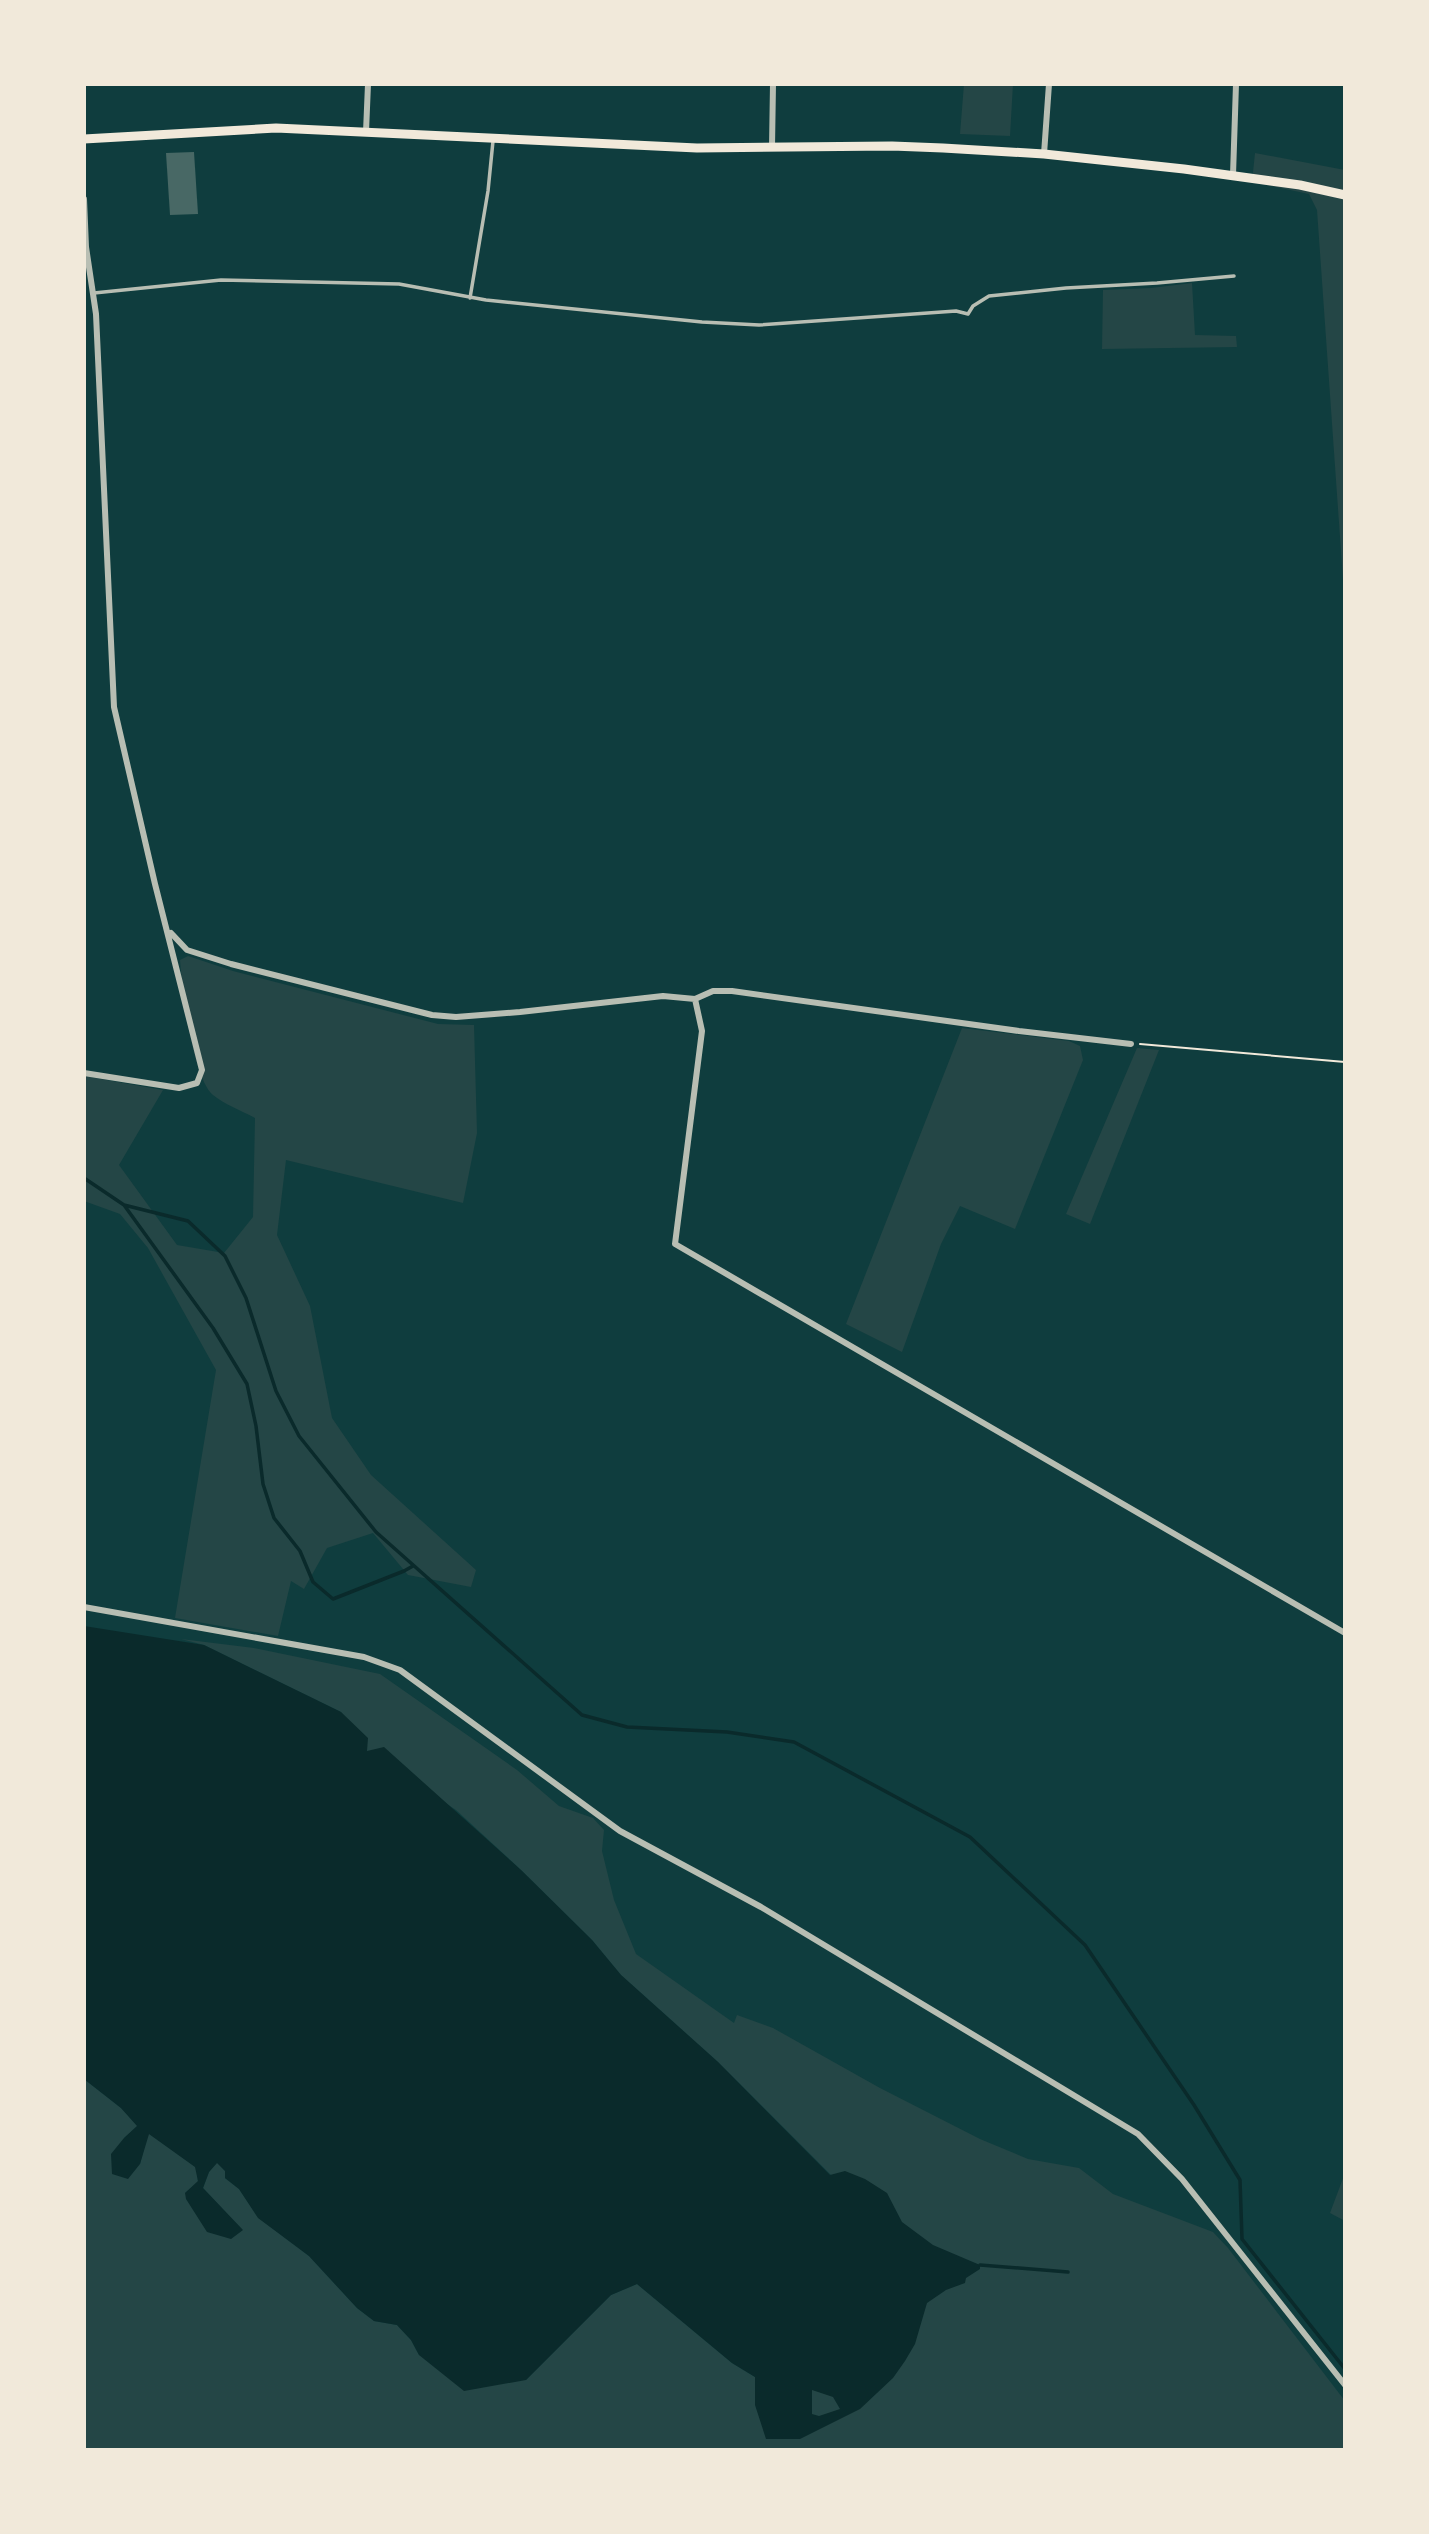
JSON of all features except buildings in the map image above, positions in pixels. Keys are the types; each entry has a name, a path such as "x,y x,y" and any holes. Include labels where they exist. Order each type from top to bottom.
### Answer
{"main road":[{"path":"84,139 276,128 697,148 891,146 1044,155 1233,175 1345,195"}],"street":[{"path":"366,132 368,84"},
{"path":"772,147 773,84"},
{"path":"1044,155 1049,84"},
{"path":"1233,175 1236,84"},
{"path":"84,199 88,293 96,314 114,707 202,1070 197,1083 179,1088 84,1073"},
{"path":"168,929 187,950 230,964 432,1015 456,1017 520,1012 663,996 695,999 713,991 732,991 1131,1044"},
{"path":"695,999 702,1031 675,1244 1345,1633"},
{"path":"84,1607 364,1657 400,1670 620,1831 761,1907 1138,2134 1182,2179 1345,2385"}],"lane":[{"path":"470,298 494,139"},
{"path":"88,293 220,280 399,284 470,298 702,321 789,324 956,311 968,314 973,306 989,296 1234,276"}],"path":[{"path":"1131,1044 1345,1062"}],"shaded area":[{"path":"964,84 1013,84 1010,136 960,134"},
{"path":"1255,153 1345,170 1345,608 1317,210 1309,194 1252,182"},
{"path":"1192,283 1195,335 1236,336 1237,347 1102,349 1103,290"},
{"path":"188,956 233,971 438,1024 474,1025 477,1133 463,1203 286,1160 277,1235 310,1306 332,1418 371,1475 476,1570 471,1587 408,1575 373,1533 327,1548 304,1589 291,1581 278,1636 175,1618 216,1370 148,1248 120,1214 84,1201 84,1076 163,1090 119,1165 177,1245 224,1253 253,1217 255,1118 213,1095 199,1070 189,1031 181,973 180,960"},
{"path":"962,1028 1069,1041 1080,1046 1083,1060 1015,1229 960,1206 941,1244 902,1352 846,1324"},
{"path":"1137,1048 1159,1050 1090,1224 1066,1214"},
{"path":"84,1626 204,1645 341,1712 368,1738 367,1751 384,1747 521,1870 592,1940 621,1975 718,2062 830,2175 845,2171 865,2179 887,2193 902,2222 933,2245 980,2265 980,2269 966,2278 965,2283 946,2290 927,2303 915,2344 893,2378 860,2409 800,2439 766,2439 755,2405 755,2377 732,2363 637,2284 611,2295 526,2380 464,2391 419,2355 411,2340 397,2325 374,2321 357,2308 309,2256 258,2218 239,2189 225,2178 225,2171 217,2163 209,2172 203,2188 243,2230 231,2239 207,2232 186,2199 185,2193 198,2181 195,2167 149,2134 140,2164 128,2179 112,2174 111,2154 137,2126 121,2108 84,2079","holes":["812,2390 833,2397 840,2409 819,2416 812,2414"]},
{"path":"181,1639 254,1648 380,1674 517,1770 559,1806 593,1818 604,1830 602,1851 614,1900 636,1954 734,2023 737,2015 773,2028 880,2088 980,2139 1028,2159 1079,2168 1113,2194 1213,2232 1345,2401 1345,2450 84,2450 84,2079 121,2108 138,2126 124,2138 140,2164 148,2133 196,2167 198,2182 185,2193 242,2230 203,2188 209,2172 217,2162 225,2171 225,2178 239,2189 259,2218 309,2256 357,2308 374,2321 397,2325 411,2340 419,2355 526,2380 611,2295 637,2284 732,2363 755,2377 755,2395 831,2175 718,2062 621,1975 592,1940 456,1810 367,1751 341,1712 204,1645"},
{"path":"1345,2173 1345,2221 1330,2213"}],"waterway":[{"path":"84,1178 124,1205 188,1221 225,1256 246,1298 276,1391 299,1436 376,1532 582,1715 627,1727 727,1732 794,1742 970,1837 1085,1945 1194,2105 1240,2180 1242,2239 1345,2369"},
{"path":"124,1205 213,1328 247,1384 256,1426 263,1484 274,1518 300,1551 313,1582 333,1599 413,1566"},
{"path":"980,2265 1068,2272"}]}
